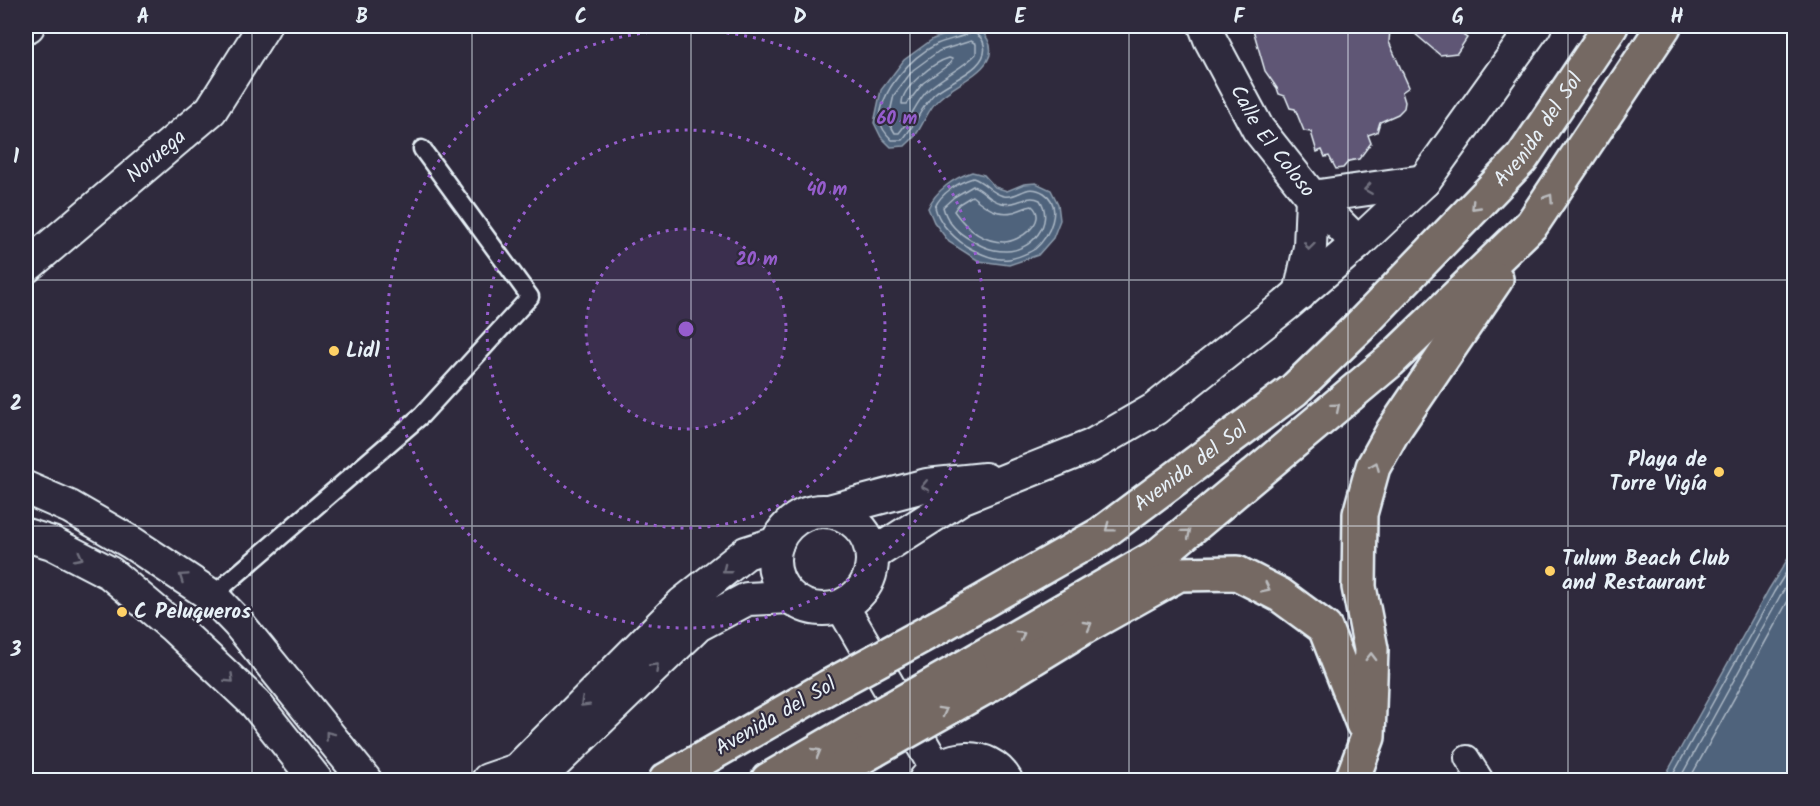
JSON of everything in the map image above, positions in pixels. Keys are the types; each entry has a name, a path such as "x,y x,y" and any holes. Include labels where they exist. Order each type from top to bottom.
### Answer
{"main road":[{"name":"Avenida del Sol","path":"666,780 1101,534 1294,390 1359,327 1522,158 1611,26"},
{"name":"Avenida del Sol","path":"768,780 870,736 977,676 1160,555 1390,362 1532,224 1664,26"},
{"path":"1352,780 1368,737 1371,649 1359,587 1360,514 1373,467 1393,430 1532,224"},
{"path":"977,676 1084,627 1179,574 1237,573 1280,595 1325,628 1368,737"},
{"path":"822,780 870,736"}],"street":[{"name":"Noruega","path":"26,267 211,110 264,26"},
{"name":"Calle El Coloso","path":"1205,26 1258,129 1312,197 1358,243"},
{"path":"872,555 961,498 1091,446 1155,409 1300,294 1424,182 1535,26"},
{"path":"1300,294 1310,247 1312,197 1424,182"},
{"path":"829,511 845,515 858,525 868,539 872,555 872,570 865,585 855,598 842,606 814,609 790,597 781,585 776,572 774,557 777,543 783,531 792,522 809,513 829,511 927,485 1024,474"},
{"path":"26,488 70,507 132,543 212,596 246,632 365,780"},
{"path":"26,535 52,543 110,573 174,627 255,703 316,780"},
{"path":"488,780 517,770 683,603 746,554 777,543"},
{"path":"537,780 698,625 747,599 790,597"},
{"path":"842,606 931,774 949,761 964,758 979,760 993,766 1006,780"},
{"path":"1467,758 1481,780"}],"lane":[{"path":"212,596 422,414 530,297 422,149"}],"water":[{"path":"967,28 979,28 988,40 991,51 988,61 971,77 936,102 916,135 905,146 891,147 881,137 874,123 881,90 904,60 933,39"},
{"path":"972,172 984,175 995,187 1007,191 1024,184 1036,183 1051,190 1058,204 1060,220 1053,238 1038,255 1009,265 979,261 949,242 934,222 928,208 946,186"},
{"path":"1794,549 1794,780 1663,780 1769,589"}],"building":[{"path":"1252,26 1388,26 1389,42 1409,87 1402,92 1404,108 1398,114 1380,122 1377,132 1368,135 1371,143 1359,159 1349,161 1343,168 1336,169 1329,156 1325,157 1322,150 1317,152 1311,132 1304,131 1295,109 1290,108 1285,96 1279,94 1265,71"},
{"path":"1414,26 1467,26 1461,34 1467,38 1457,53 1440,55 1414,33 1418,28"}],"place":[{"name":"Lidl","path":"334,351"},
{"name":"Playa de Torre Vigía","path":"1719,472"},
{"name":"Tulum Beach Club and Restaurant","path":"1550,571"},
{"name":"C Peluqueros","path":"122,612"}]}
